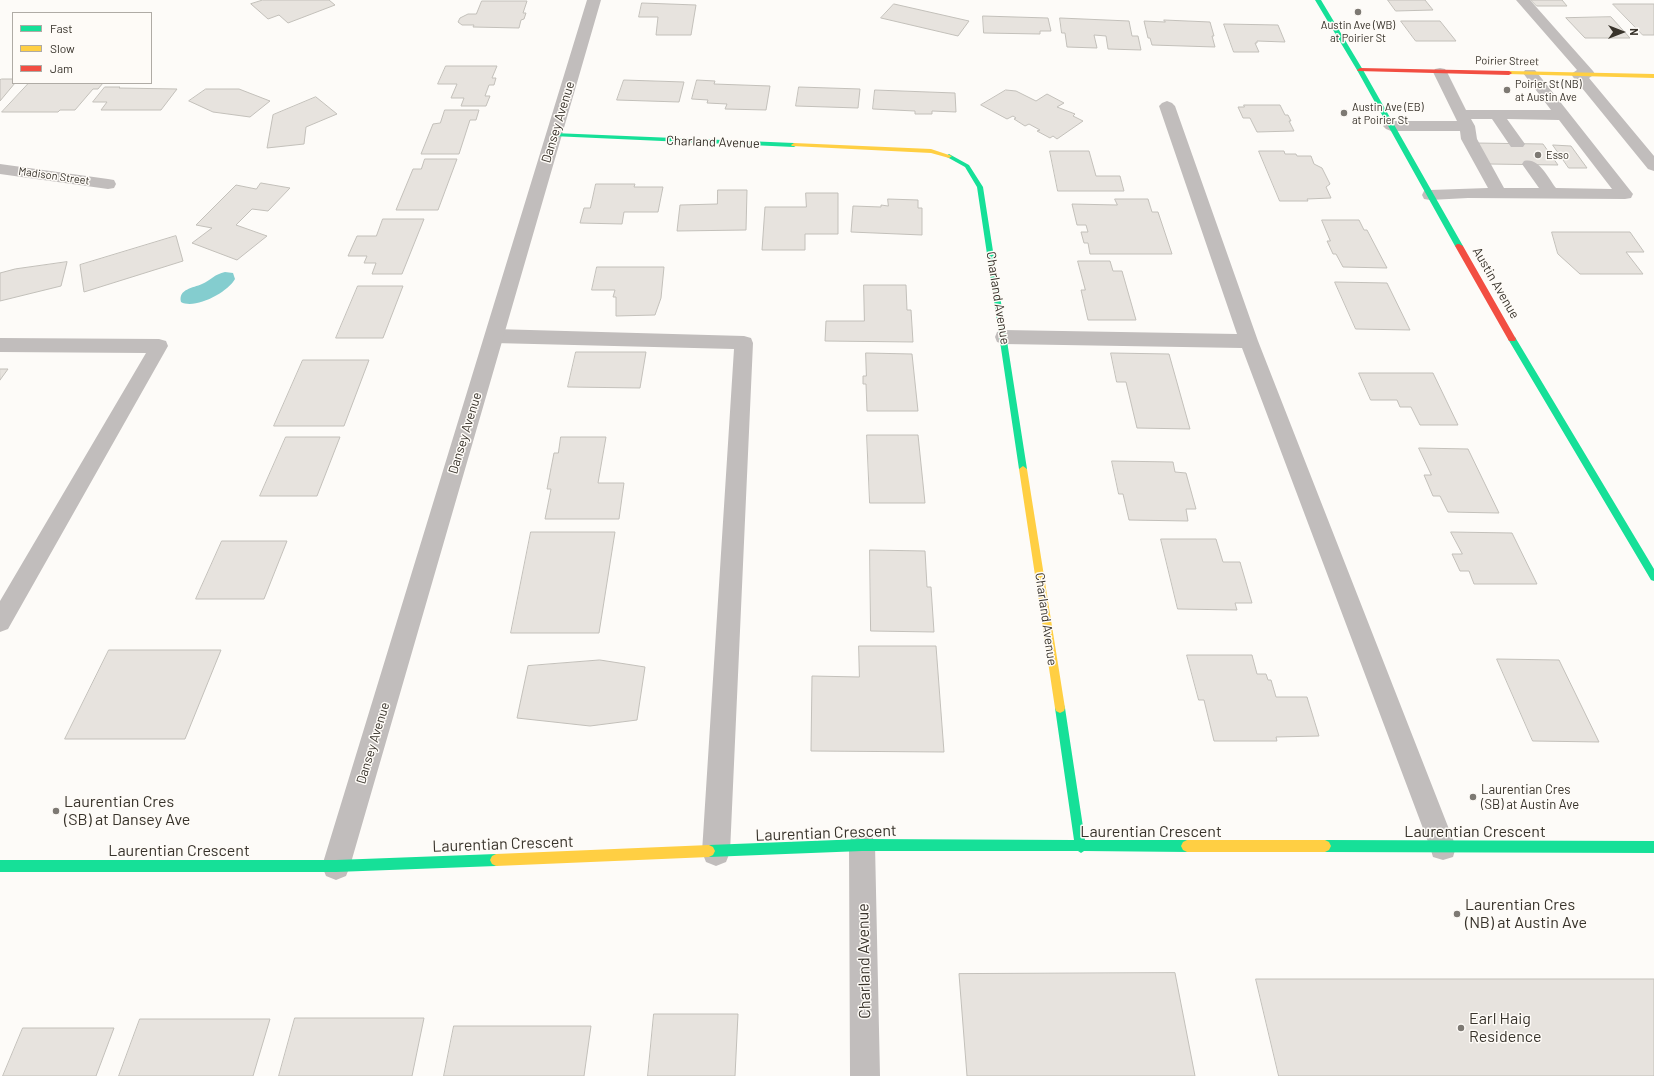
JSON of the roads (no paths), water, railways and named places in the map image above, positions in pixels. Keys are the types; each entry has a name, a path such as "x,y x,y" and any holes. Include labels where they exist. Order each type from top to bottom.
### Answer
{"street":[{"name":"Dansey Avenue","path":"336,866 594,0"},
{"name":"Austin Avenue","path":"1318,0 1360,70 1488,298 1654,578"},
{"path":"1523,0 1583,74 1654,166"},
{"name":"Poirier Street","path":"1360,70 1654,76"},
{"path":"1440,72 1464,120 1469,139 1499,193"},
{"path":"1430,195 1499,193 1625,194 1530,73"},
{"path":"1167,106 1249,341 1443,847"},
{"path":"1391,126 1464,120 1496,114 1562,115"},
{"path":"1496,114 1517,144"},
{"name":"Charland Avenue","path":"554,135 931,151 954,157 965,163 974,173 980,187 1004,337 1081,847"},
{"path":"1530,164 1551,193"},
{"name":"Madison Street","path":"0,169 108,184"},
{"path":"494,336 744,343 716,852"},
{"path":"1004,337 1249,341"},
{"path":"0,345 159,346 0,622"},
{"name":"Charland Avenue","path":"862,846 865,1076"},
{"name":"Laurentian Crescent","path":"0,866 336,866 862,846 1654,847"}],"water":[{"path":"225,272 233,273 235,279 219,294 194,304 181,302 182,294 184,292 202,284 218,274"}],"place":[{"name":"Austin Ave (WB) at Poirier St","path":"1358,12"},
{"name":"Poirier St (NB) at Austin Ave","path":"1507,90"},
{"name":"Austin Ave (EB) at Poirier St","path":"1344,113"},
{"name":"Esso","path":"1538,155"},
{"name":"Laurentian Cres (SB) at Austin Ave","path":"1473,797"},
{"name":"Laurentian Cres (SB) at Dansey Ave","path":"56,811"},
{"name":"Laurentian Cres (NB) at Austin Ave","path":"1457,914"},
{"name":"Earl Haig Residence","path":"1461,1028"}]}
